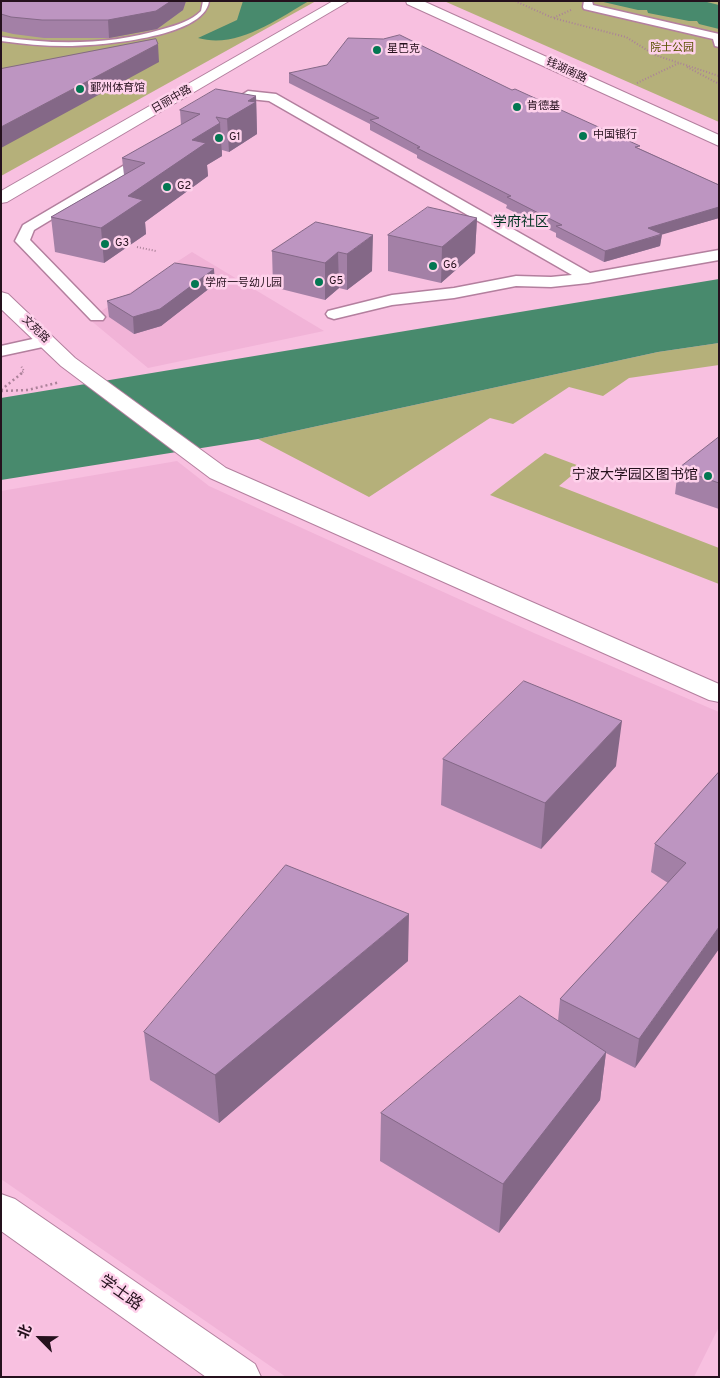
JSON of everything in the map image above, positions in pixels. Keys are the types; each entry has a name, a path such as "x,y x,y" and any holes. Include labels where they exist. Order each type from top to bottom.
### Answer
{"main road":[{"name":"日丽中路","path":"1,198 343,1"},
{"name":"钱湖南路","path":"412,1 719,141"},
{"name":"钱湖南路","path":"432,1 719,130"},
{"name":"文苑路","path":"1,298 46,341 67,372 218,473 719,694"},
{"name":"学士路","path":"1,1210 240,1377"}],"street":[{"path":"588,3 588,7 718,37 719,44"},
{"path":"214,116 248,95 272,96 588,278"},
{"path":"97,316 22,241 28,228 163,146"},
{"path":"334,314 392,300 454,293 516,281 551,282 588,278 719,256"},
{"path":"5,350 46,341"}],"lane":[{"path":"1,39 18,42 71,45 116,42 156,34 186,24 203,12 206,1"},
{"path":"9,46 18,42"}],"path":[{"path":"514,1 553,18 626,37 655,55 719,76"},
{"path":"553,18 588,3"},
{"path":"625,88 680,63"},
{"path":"680,63 719,84"},
{"path":"137,247 156,251"},
{"path":"1,391 24,371 5,350"},
{"path":"1,391 28,390 67,372"}],"shaded area":[{"path":"243,1 309,1 270,24 242,36 227,40 198,38 237,20"},
{"path":"599,1 703,1 719,5 719,29 699,24 697,21 648,13 647,10 638,10"},
{"name":"学府一号幼儿园","path":"192,252 324,331 148,368 89,319"},
{"path":"719,279 719,343 658,352 258,439 1,480 1,398"},
{"path":"177,461 209,486 534,633 719,712 719,1327 694,1377 286,1377 1,1179 1,491"}],"green space":[{"name":"鄞州体育馆","path":"1,1 316,1 1,176"},
{"name":"院士公园","path":"444,1 719,1 719,122"},
{"path":"719,343 719,365 629,378 603,396 569,387 513,424 490,418 369,497 258,439 658,352"},
{"path":"545,453 582,467 559,486 719,548 719,584 490,495"}],"building":[{"path":"1,1 171,1 156,11 108,20 42,20 11,17 1,14"},
{"path":"400,35 512,90 515,89 640,146 635,147 719,185 719,207 648,228 662,234 605,251 556,226 562,225 507,197 511,196 417,148 420,147 370,120 379,118 289,73 327,65 348,38 383,39"},
{"path":"156,39 158,44 1,127 1,69"},
{"path":"216,89 256,96 248,101 256,102 227,119 216,117 220,123 192,140 206,143 128,196 143,200 101,228 51,217 145,163 122,158 200,114 180,110"},
{"path":"428,207 477,218 442,247 388,235"},
{"path":"316,222 373,235 347,254 338,252 325,263 272,251"},
{"path":"175,263 214,269 160,309 133,317 107,301 130,294"},
{"path":"719,437 719,483 678,469"},
{"path":"524,681 622,721 545,803 443,759"},
{"path":"719,772 719,927 639,1039 560,999 686,863 655,844"},
{"path":"286,865 409,914 215,1075 144,1032"},
{"path":"520,996 606,1052 503,1184 381,1113"}],"place":[{"name":"星巴克","path":"377,50"},
{"name":"鄞州体育馆","path":"80,89"},
{"name":"肯德基","path":"517,107"},
{"name":"中国银行","path":"583,136"},
{"name":"G1","path":"219,138"},
{"name":"G2","path":"167,187"},
{"name":"G3","path":"105,244"},
{"name":"G6","path":"433,266"},
{"name":"G5","path":"319,282"},
{"name":"学府一号幼儿园","path":"195,284"},
{"name":"宁波大学园区图书馆","path":"708,476"}],"district":[{"name":"学府社区","path":"521,223"}]}
